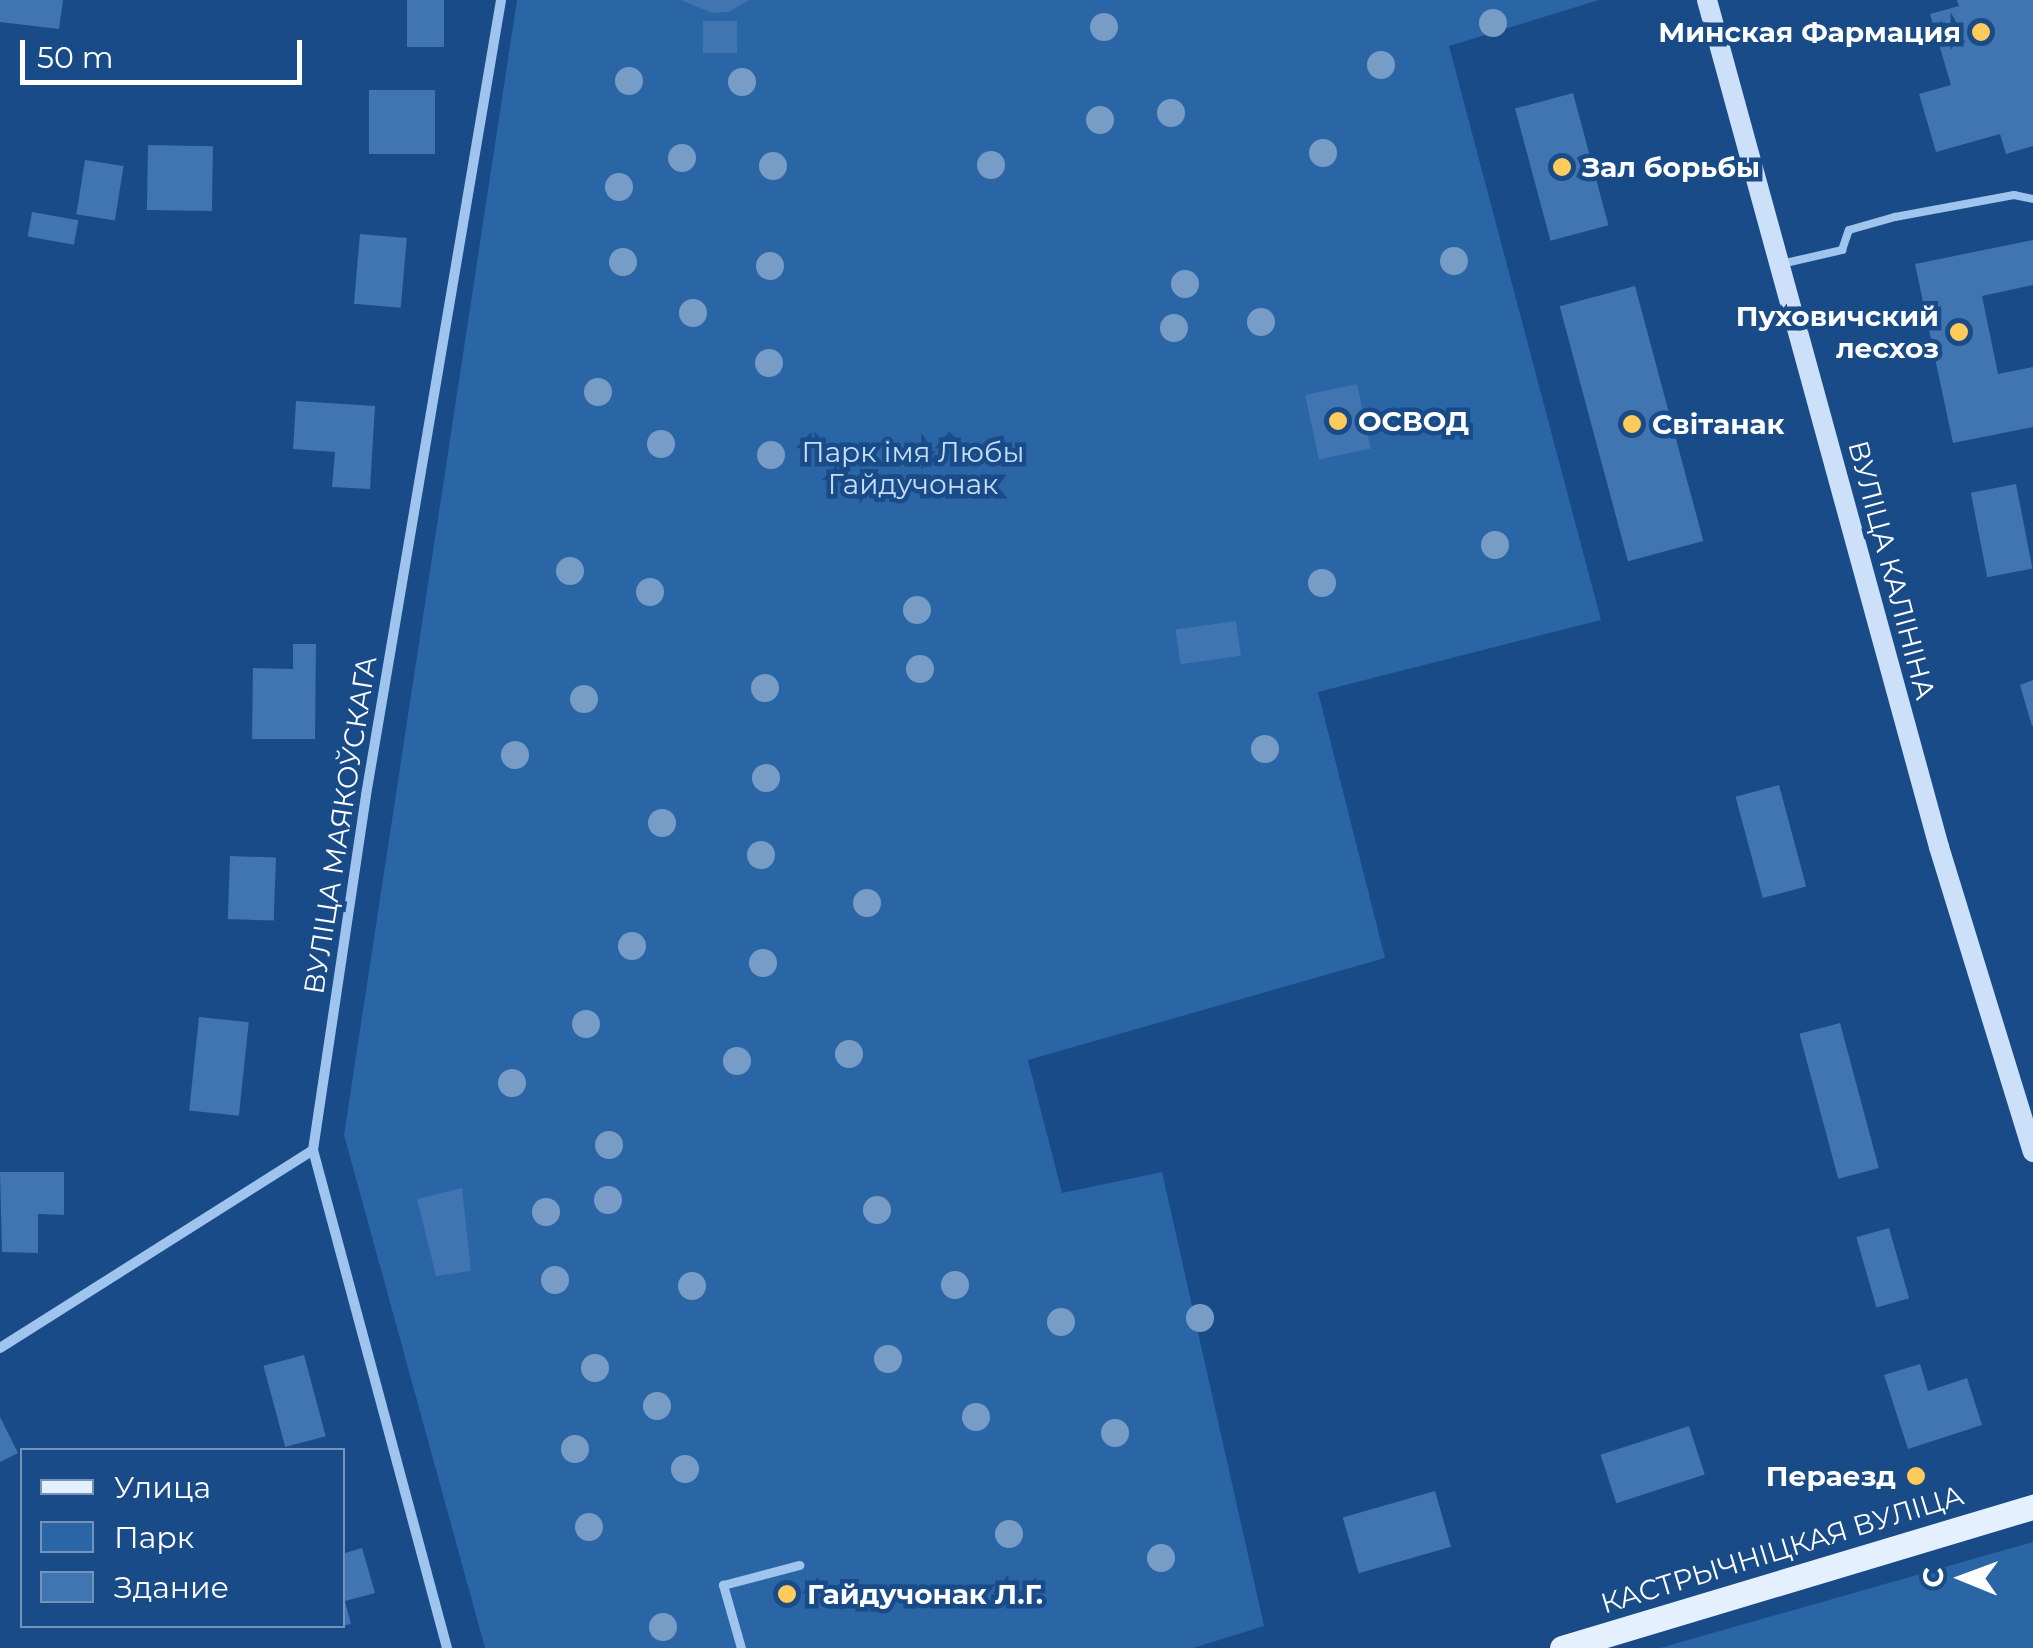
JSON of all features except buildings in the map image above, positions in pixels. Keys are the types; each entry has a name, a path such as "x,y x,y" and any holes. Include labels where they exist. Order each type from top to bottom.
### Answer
{"main road":[{"name":"ВУЛІЦА КАЛІНІНА","path":"1707,0 1939,847 2033,1152"},
{"name":"КАСТРЫЧНІЦКАЯ ВУЛІЦА","path":"1562,1648 2028,1505"}],"street":[{"name":"ВУЛІЦА МАЯКОЎСКАГА","path":"447,1648 313,1150 366,795 501,0"},
{"path":"0,1348 313,1150"},
{"path":"741,1648 723,1585 799,1566"}],"lane":[{"path":"1781,264 1842,250 1849,230 1895,217 2014,195 2033,199"}],"green space":[{"name":"Парк імя Любы Гайдучонак","path":"517,0 1599,0 1449,46 1601,620 1318,692 1385,958 1028,1060 1062,1193 1162,1172 1264,1626 1193,1648 485,1648 344,1135"},
{"path":"2033,1542 2033,1648 1660,1648 1987,1555"}],"place":[{"name":"Минская Фармация","path":"1981,32"},
{"name":"Зал борьбы","path":"1562,167"},
{"name":"Пуховичский лесхоз","path":"1959,332"},
{"name":"ОСВОД","path":"1338,421"},
{"name":"Світанак","path":"1632,424"},
{"name":"Пераезд","path":"1916,1476"},
{"name":"Гайдучонак Л.Г.","path":"787,1594"}]}
